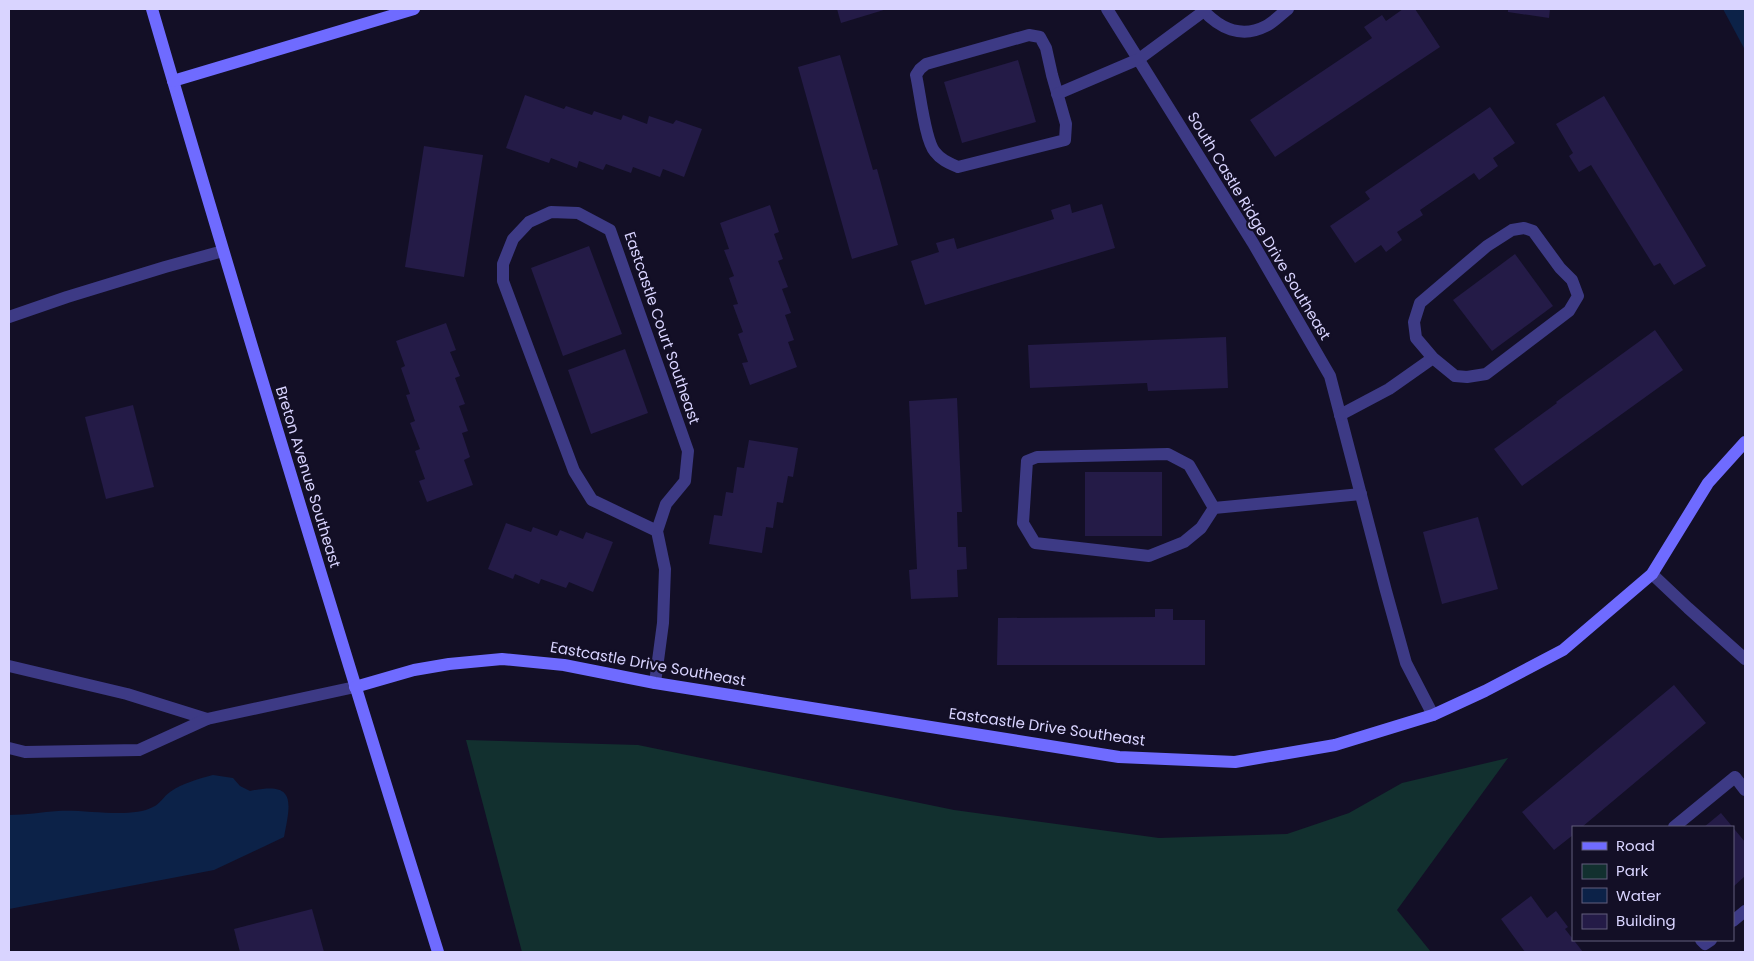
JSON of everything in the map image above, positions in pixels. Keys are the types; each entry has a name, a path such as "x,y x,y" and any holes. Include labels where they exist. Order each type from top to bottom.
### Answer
{"street":[{"name":"Breton Avenue Southeast","path":"152,9 355,687 438,952"},
{"path":"173,81 414,9"},
{"name":"South Castle Ridge Drive Southeast","path":"1107,9 1253,243 1330,376 1406,663 1433,715"},
{"path":"1057,94 1139,59 1203,10 1230,30 1242,33 1266,26 1288,9"},
{"path":"1029,35 1040,37 1046,48 1057,94 1066,124 1065,140 958,167 945,161 933,151 926,130 916,75 926,64 1029,35"},
{"name":"Eastcastle Court Southeast","path":"551,212 578,213 610,230 688,451 685,481 666,504 657,531 592,500 574,471 503,281 503,264 514,239 529,222 551,212"},
{"path":"1524,228 1533,231 1560,268 1572,280 1578,296 1569,310 1486,374 1467,377 1455,376 1433,358 1416,338 1414,322 1420,303 1495,241 1512,230 1524,228"},
{"path":"9,317 66,297 223,251"},
{"path":"1340,414 1389,388 1433,358"},
{"name":"Eastcastle Drive Southeast","path":"355,687 414,670 449,664 502,659 564,665 655,682 1120,757 1235,762 1335,745 1433,715 1563,650 1652,574 1708,483 1745,442"},
{"path":"1168,454 1189,465 1214,508 1201,528 1184,542 1149,556 1035,543 1023,523 1027,462 1037,457 1168,454"},
{"path":"1214,508 1361,494"},
{"path":"655,682 662,623 665,569 657,531"},
{"path":"1652,574 1745,659"},
{"path":"9,666 127,694 207,719"},
{"path":"9,748 25,752 139,750 207,719 355,687"},
{"path":"1675,826 1734,777 1745,790"},
{"path":"1734,920 1745,911"}],"green space":[{"path":"466,740 638,745 954,810 1159,838 1287,834 1349,813 1402,783 1508,758 1397,910 1431,952 522,952"}],"water":[{"path":"1723,9 1745,9 1745,50"},
{"path":"213,775 233,778 240,786 250,791 276,789 283,792 287,797 288,804 284,837 214,870 9,909 9,815 58,811 120,813 144,811 155,806 180,786"}],"building":[{"path":"837,9 887,9 841,23"},
{"path":"1403,9 1415,9 1440,47 1275,157 1250,120 1372,38 1364,27 1382,15 1386,21"},
{"path":"1508,9 1550,9 1549,18 1508,12"},
{"path":"840,55 873,170 877,169 898,245 852,259 798,67"},
{"path":"1018,60 1036,122 962,143 944,82"},
{"path":"525,95 564,109 566,106 592,115 594,111 621,120 623,115 647,124 649,116 673,124 676,120 702,129 684,177 663,169 660,177 633,167 631,173 606,164 603,170 579,161 577,168 551,158 549,163 506,148"},
{"path":"1604,96 1706,266 1674,285 1660,263 1654,266 1591,165 1579,172 1569,156 1573,153 1556,124"},
{"path":"1490,107 1515,143 1493,158 1498,166 1479,180 1474,173 1420,210 1423,215 1397,232 1402,240 1386,252 1381,245 1355,263 1330,226 1370,199 1365,192"},
{"path":"424,146 483,155 464,277 405,267"},
{"path":"1070,204 1072,213 1102,204 1115,248 925,305 911,261 939,252 936,243 954,238 957,249 1054,219 1051,210"},
{"path":"770,205 779,232 774,234 783,259 778,261 788,287 782,289 791,313 785,315 794,340 788,342 797,367 750,385 742,363 748,362 738,334 743,332 733,305 738,304 729,278 734,276 724,250 729,249 720,223"},
{"path":"589,246 622,334 563,356 531,268"},
{"path":"1515,254 1553,306 1492,351 1453,300"},
{"path":"446,323 456,350 450,352 460,376 455,378 465,404 459,406 468,431 462,433 470,457 464,460 473,485 427,502 419,481 425,479 415,451 420,449 410,423 415,421 406,395 410,394 401,368 405,366 396,341"},
{"path":"1655,330 1683,370 1522,486 1494,449"},
{"path":"1226,337 1228,388 1148,391 1147,383 1030,388 1028,345"},
{"path":"625,349 648,413 591,434 568,370"},
{"path":"957,398 962,512 957,512 958,547 966,547 967,569 957,570 958,597 911,599 909,570 917,569 909,401"},
{"path":"133,405 154,487 106,499 85,417"},
{"path":"749,440 798,448 793,477 788,476 783,503 777,502 773,528 766,527 762,553 709,544 714,515 722,516 726,492 733,493 737,467 744,468"},
{"path":"1085,472 1162,472 1162,536 1085,536"},
{"path":"1478,517 1498,589 1442,604 1423,532"},
{"path":"506,523 531,532 533,527 557,536 560,530 583,539 586,532 613,542 593,592 569,582 566,588 541,579 539,584 515,574 513,579 488,569"},
{"path":"1155,609 1173,609 1173,620 1205,620 1205,665 997,665 998,618 1155,617"},
{"path":"1674,685 1706,723 1583,826 1572,826 1572,836 1554,850 1522,812"},
{"path":"1721,813 1732,826 1705,826"},
{"path":"1734,829 1745,842 1745,876 1734,886"},
{"path":"1531,896 1547,918 1556,911 1568,927 1565,929 1572,938 1572,941 1574,941 1583,952 1525,952 1501,919"},
{"path":"312,909 324,952 240,952 234,929"}]}
